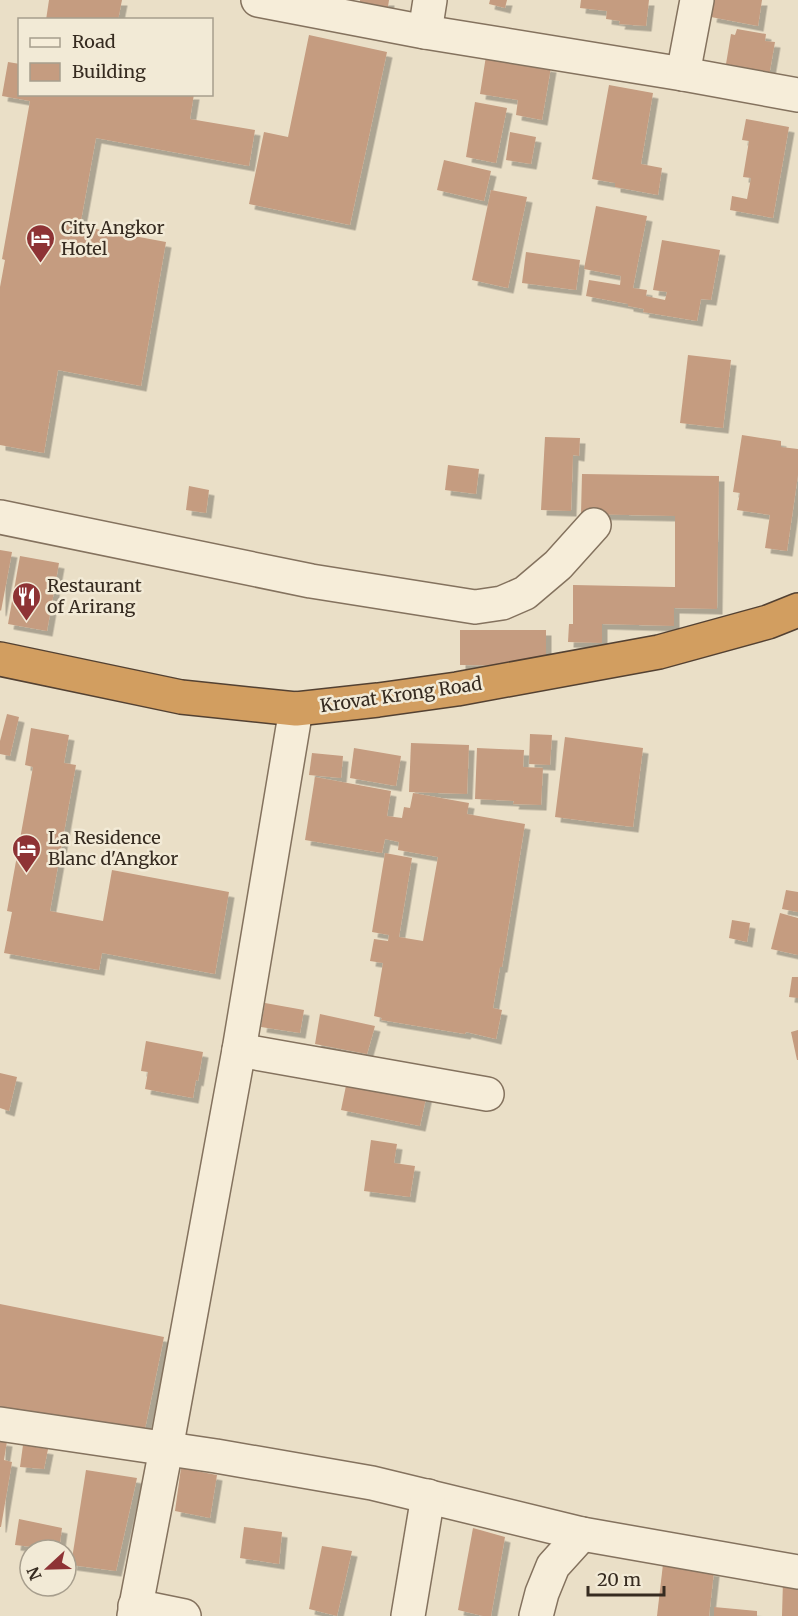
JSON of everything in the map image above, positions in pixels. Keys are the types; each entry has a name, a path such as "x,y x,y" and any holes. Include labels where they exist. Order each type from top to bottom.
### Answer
{"highway":[{"name":"Krovat Krong Road","path":"0,659 181,697 296,709 457,689 659,652 768,622 798,610"}],"street":[{"path":"258,0 425,32 798,95"},
{"path":"425,32 430,0"},
{"path":"683,74 697,0"},
{"path":"0,517 311,581 475,607 502,603 525,593 558,565 594,525"},
{"path":"184,1616 134,1611 239,1050 296,709"},
{"path":"239,1050 487,1094"},
{"path":"0,1424 372,1483 582,1534 798,1572"},
{"path":"408,1616 428,1496"},
{"path":"536,1616 553,1566 582,1534"}],"building":[{"path":"49,0 122,0 118,18 46,18"},
{"path":"360,0 389,0 387,13 359,8"},
{"path":"490,0 507,0 505,8 489,4"},
{"path":"581,0 649,0 646,26 619,24 620,21 606,19 607,11 580,8"},
{"path":"714,0 762,0 758,26 711,17"},
{"path":"737,29 766,34 765,41 775,42 769,76 747,72 748,68 726,64 731,34 735,35"},
{"path":"309,35 387,52 350,225 249,204 264,132 288,137"},
{"path":"486,56 551,67 542,120 516,115 518,100 480,94"},
{"path":"8,62 18,64 18,96 194,96 190,119 255,130 249,166 96,138 80,226 166,242 141,386 58,370 44,453 0,445 0,287 5,260 2,259 30,101 2,96"},
{"path":"609,85 653,93 641,164 662,168 658,195 615,187 615,183 592,179"},
{"path":"475,102 507,108 496,163 466,157"},
{"path":"746,119 789,127 773,218 730,210 732,196 747,199 751,178 743,177 749,141 742,140"},
{"path":"510,132 536,137 531,164 506,160"},
{"path":"444,160 491,171 484,201 437,190"},
{"path":"491,190 527,197 508,288 472,280"},
{"path":"596,206 647,216 633,288 647,290 646,296 665,300 667,292 653,290 662,240 720,250 711,300 701,299 697,321 643,312 644,309 628,306 628,304 586,296 589,280 620,285 621,276 584,269"},
{"path":"526,252 580,260 576,290 522,283"},
{"path":"688,355 731,360 723,428 680,423"},
{"path":"742,435 781,441 781,447 798,449 798,475 787,551 765,548 770,515 737,510 740,493 733,492"},
{"path":"545,437 580,438 579,456 573,455 571,511 541,510"},
{"path":"448,465 479,469 476,494 445,490"},
{"path":"582,474 719,476 717,609 674,608 674,626 602,624 602,643 568,642 569,624 573,624 573,585 675,587 675,516 581,514"},
{"path":"189,486 209,490 206,513 186,510"},
{"path":"0,550 12,552 1,611 0,610"},
{"path":"20,556 59,563 47,631 8,624"},
{"path":"460,630 546,630 546,666 460,665"},
{"path":"7,714 19,717 10,756 0,754 0,741"},
{"path":"31,728 69,735 64,763 76,765 50,911 103,921 112,870 229,892 215,974 102,953 99,970 4,953 12,912 7,911 33,767 25,765"},
{"path":"530,734 552,735 550,765 529,764"},
{"path":"565,737 643,748 633,827 555,817"},
{"path":"411,743 469,745 467,794 409,792"},
{"path":"354,748 401,756 396,786 350,778"},
{"path":"477,748 524,750 523,767 543,768 541,805 475,799"},
{"path":"312,753 343,756 341,778 309,775"},
{"path":"315,777 391,791 387,816 402,818 404,807 410,808 413,793 469,803 467,814 525,824 502,967 500,967 493,1008 502,1010 496,1039 466,1032 465,1034 381,1020 382,1018 374,1016 383,963 370,961 374,939 388,941 389,935 372,932 385,853 412,858 399,937 423,941 438,857 398,850 399,842 385,839 382,853 305,840"},
{"path":"786,890 798,892 798,912 782,909"},
{"path":"780,913 798,918 798,955 771,949"},
{"path":"732,920 750,923 747,942 729,938"},
{"path":"792,977 798,977 798,998 789,997"},
{"path":"265,1003 304,1010 300,1033 261,1027"},
{"path":"320,1014 375,1026 367,1054 315,1044"},
{"path":"798,1030 798,1060 797,1060 791,1032"},
{"path":"146,1041 203,1052 193,1098 145,1089 148,1072 141,1071"},
{"path":"0,1073 17,1077 9,1111 0,1108"},
{"path":"348,1076 428,1089 420,1126 341,1110"},
{"path":"371,1140 397,1144 394,1163 415,1166 410,1197 364,1191"},
{"path":"0,1304 164,1337 141,1448 0,1425"},
{"path":"0,1440 7,1441 4,1460 12,1462 1,1527 0,1527"},
{"path":"23,1445 48,1449 44,1469 20,1467"},
{"path":"181,1468 217,1475 210,1518 175,1511"},
{"path":"86,1470 137,1478 116,1571 78,1566 78,1538 75,1538"},
{"path":"19,1519 62,1528 61,1538 18,1538 18,1545 15,1545"},
{"path":"244,1527 282,1532 279,1564 240,1558"},
{"path":"473,1528 505,1537 491,1616 458,1610"},
{"path":"322,1546 352,1551 337,1616 309,1609"},
{"path":"663,1564 714,1571 709,1616 657,1616"},
{"path":"783,1580 798,1582 798,1616 782,1616"},
{"path":"714,1607 757,1611 757,1616 714,1616"}],"place":[{"name":"City Angkor Hotel","path":"40,264"},
{"name":"Restaurant of Arirang","path":"26,622"},
{"name":"La Residence Blanc d'Angkor","path":"27,874"}]}
